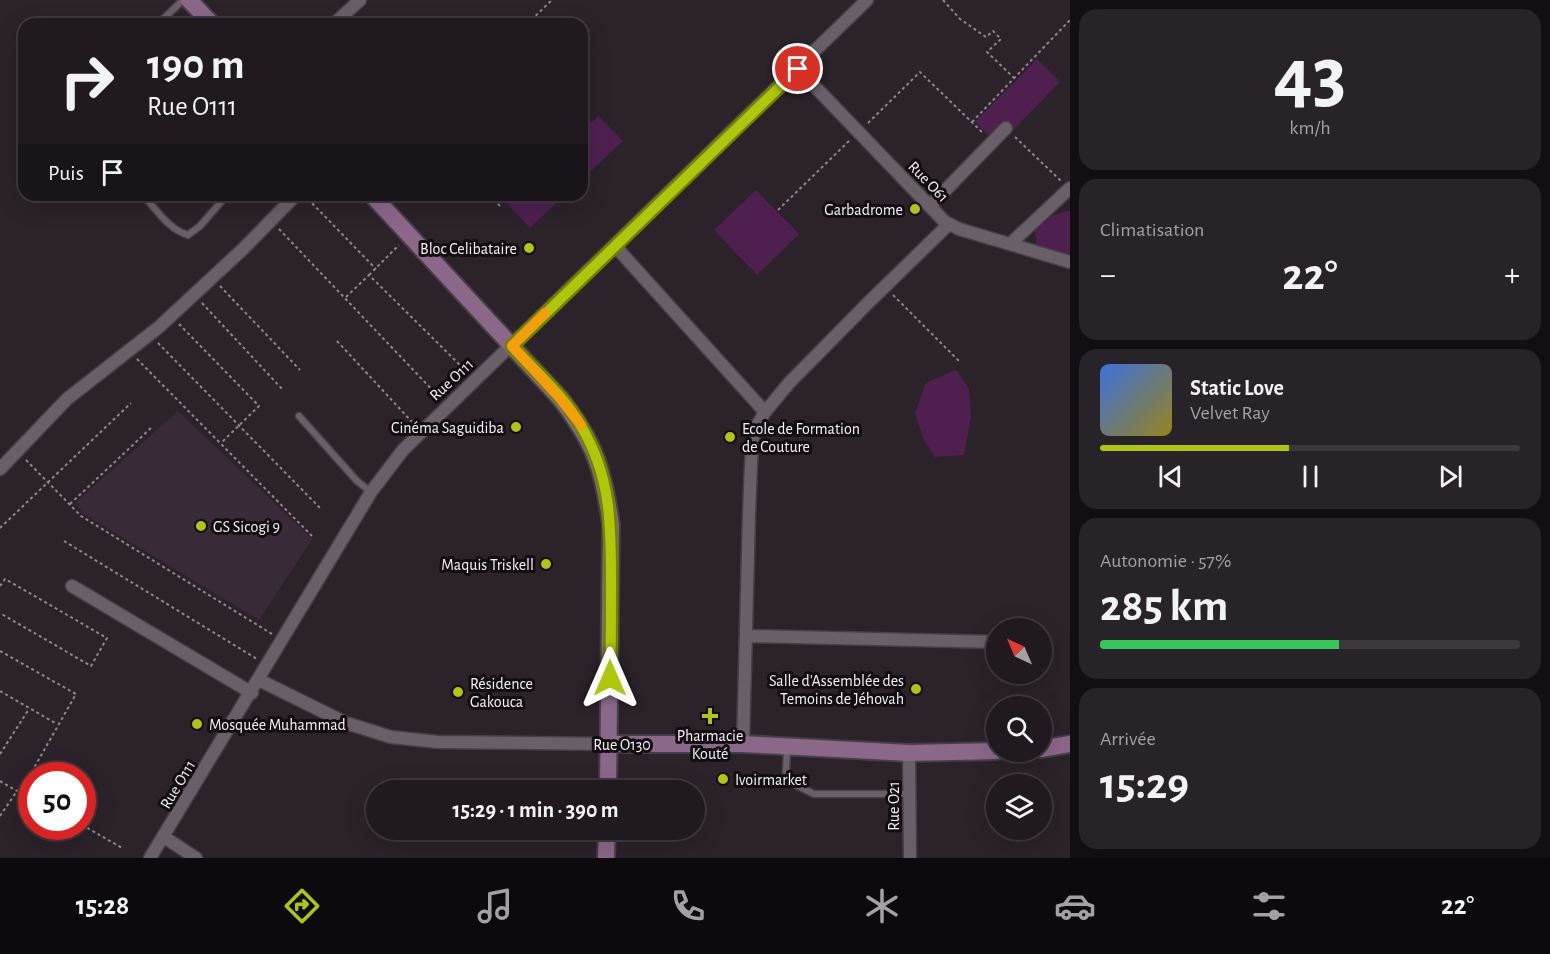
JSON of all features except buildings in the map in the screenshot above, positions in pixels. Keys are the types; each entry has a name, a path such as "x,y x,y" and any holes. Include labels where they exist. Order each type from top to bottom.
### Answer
{"main road":[{"path":"189,0 206,18"},
{"path":"378,201 559,397 580,424 596,455 605,482 611,525 608,780"},
{"name":"Rue O130","path":"610,744 743,744 909,753 986,751"},
{"path":"1052,747 1070,744"},
{"path":"606,858 607,840"}],"street":[{"path":"340,18 360,0"},
{"name":"Rue O111","path":"150,858 252,693 371,492 392,463 420,431 512,346 867,0"},
{"name":"Rue O61","path":"798,69 949,224 958,229 1070,262"},
{"path":"930,206 1006,128"},
{"path":"1010,244 1070,189"},
{"path":"0,469 67,399 150,335 290,201"},
{"path":"743,744 748,514 752,441 756,427 765,412 789,383 949,224"},
{"path":"615,246 765,412"},
{"path":"72,586 252,693"},
{"path":"747,636 986,642"},
{"name":"Rue O130","path":"259,680 346,723 391,737 438,742 610,744"},
{"name":"Rue O21","path":"909,753 910,858"},
{"path":"164,837 196,858"}],"lane":[{"path":"164,18 183,0"},
{"path":"148,201 170,226 188,235 200,226 221,201"},
{"path":"299,416 357,481 371,492"},
{"path":"787,746 786,772 796,785 814,794 909,794"}],"path":[{"path":"533,18 552,0"},
{"path":"942,0 960,19 986,37 993,31 1001,39 987,52 1014,78"},
{"path":"971,122 1070,20"},
{"path":"778,210 920,72 992,143"},
{"path":"1006,128 1070,189"},
{"path":"310,201 376,269"},
{"path":"495,201 500,206"},
{"path":"270,220 447,405"},
{"path":"346,298 409,234"},
{"path":"369,275 474,380"},
{"path":"212,278 300,370"},
{"path":"884,287 959,361"},
{"path":"193,295 282,389"},
{"path":"171,315 259,406 221,443"},
{"path":"150,335 320,508"},
{"path":"337,341 420,431"},
{"path":"130,351 312,536"},
{"path":"0,528 131,402"},
{"path":"70,504 153,426"},
{"path":"16,450 81,516 282,640"},
{"path":"63,541 267,666"},
{"path":"0,586 4,579 106,638 91,666 0,613"},
{"path":"0,651 76,694 37,762"},
{"path":"0,692 58,724"},
{"path":"0,754 29,708"},
{"path":"0,782 17,791 0,816"},
{"path":"96,833 122,848"}],"shaded area":[{"path":"1037,59 1060,82 1013,130 1006,124 992,139 975,122"},
{"path":"598,116 623,141 588,173 588,125"},
{"path":"756,190 799,234 757,275 714,230"},
{"path":"511,201 559,201 530,228 508,204"},
{"path":"1070,210 1070,259 1046,253 1036,245 1035,230 1052,216"},
{"path":"956,370 969,389 971,417 964,455 935,457 923,438 915,413 926,383"},
{"name":"GS Sicogi 9","path":"178,411 312,539 259,620 82,513 76,502"}],"slow traffic":[{"path":"545,313 512,346 559,397 581,425"}],"place":[{"name":"Garbadrome","path":"915,209"},
{"name":"Bloc Celibataire","path":"529,248"},
{"name":"Cinéma Saguidiba","path":"516,427"},
{"name":"Ecole de Formation de Couture","path":"730,437"},
{"name":"GS Sicogi 9","path":"201,526"},
{"name":"Maquis Triskell","path":"546,564"},
{"name":"Salle d'Assemblée des Temoins de Jéhovah","path":"916,689"},
{"name":"Résidence Gakouca","path":"458,692"},
{"name":"Pharmacie Kouté","path":"710,716"},
{"name":"Mosquée Muhammad","path":"197,724"},
{"name":"Ivoirmarket","path":"723,779"}],"route":[{"path":"610,678 611,525 605,482 596,455 580,424 559,397 512,346 798,69"}]}
